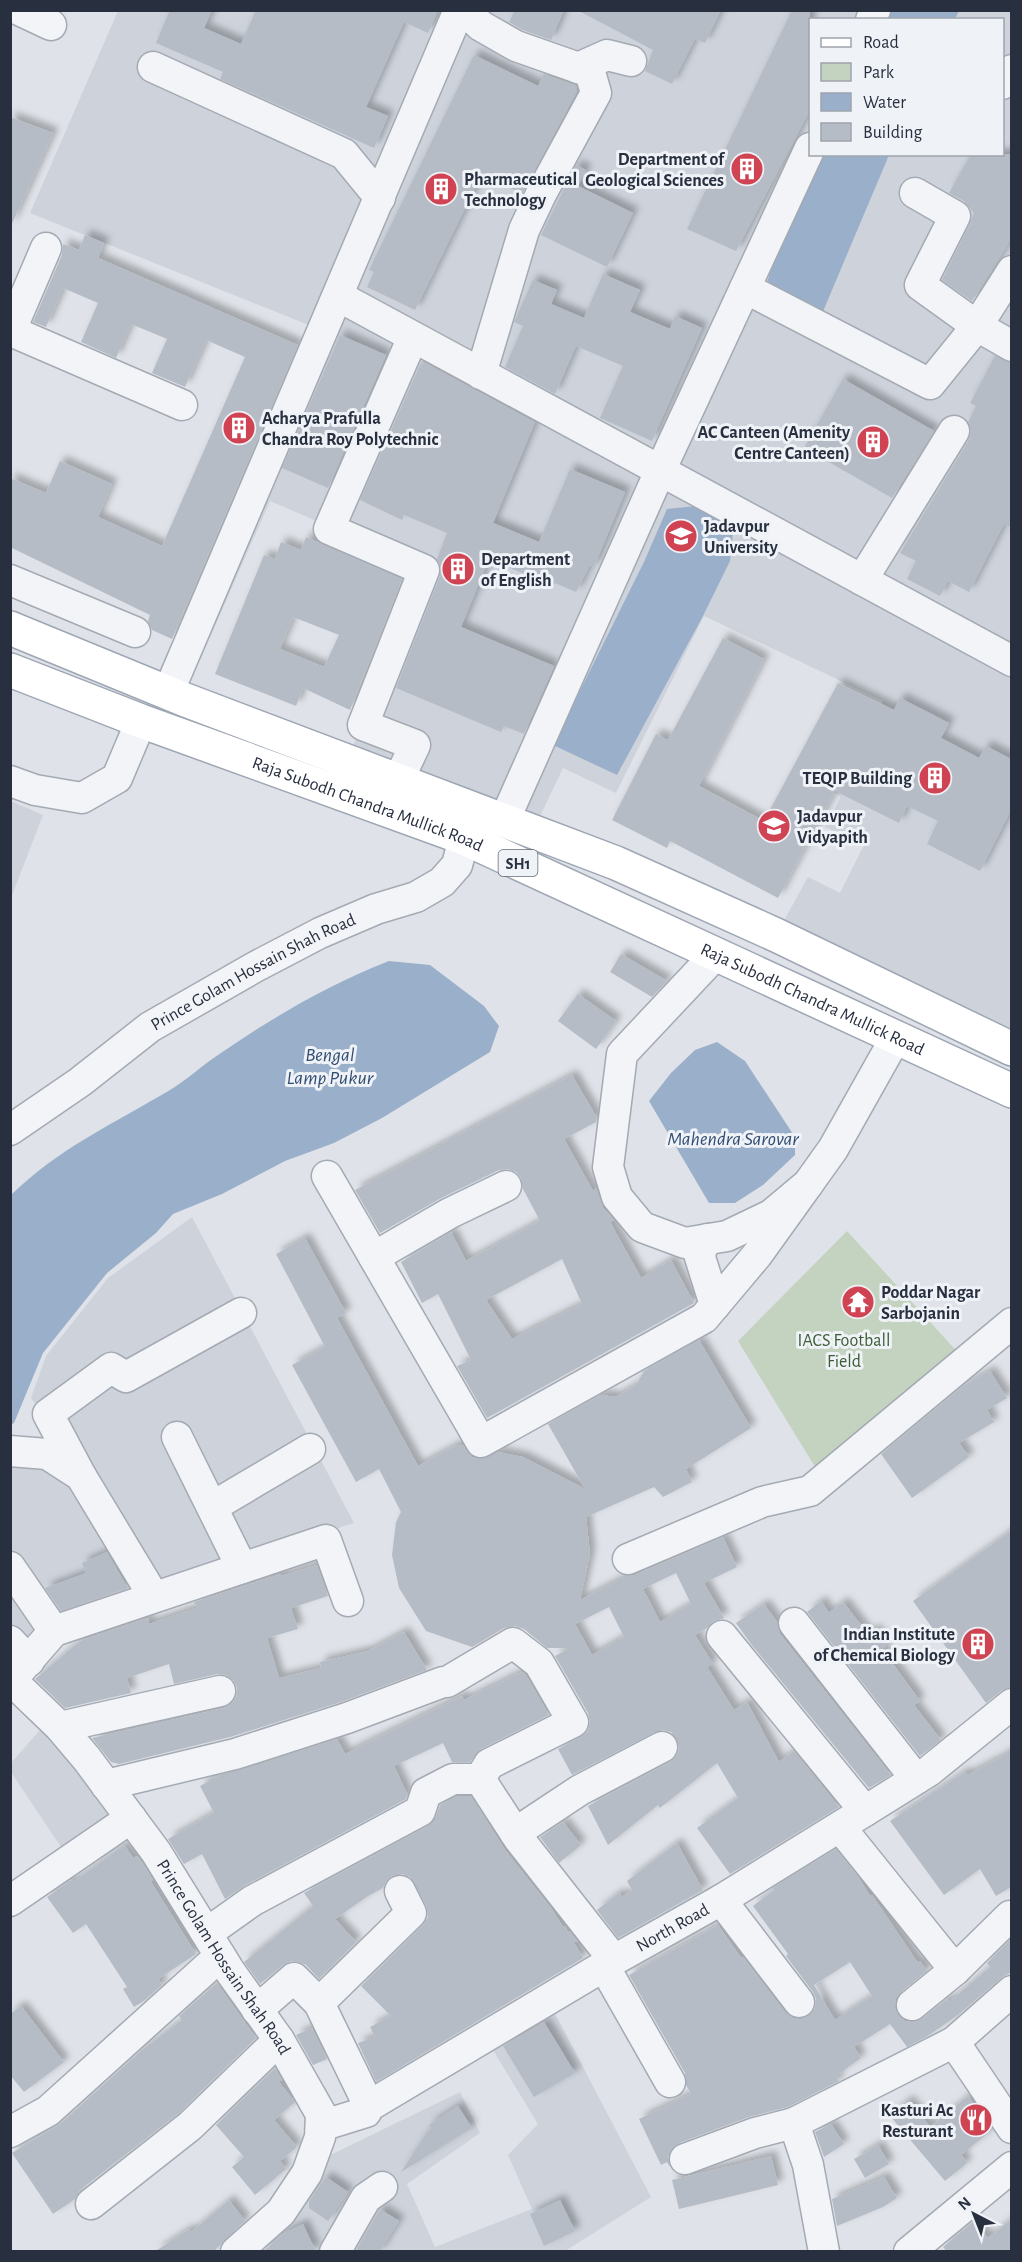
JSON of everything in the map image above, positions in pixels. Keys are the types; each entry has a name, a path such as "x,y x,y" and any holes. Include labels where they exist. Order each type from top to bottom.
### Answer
{"main road":[{"name":"Raja Subodh Chandra Mullick Road","path":"16,631 168,693 398,781 466,823 716,954 1011,1091"},
{"name":"Raja Subodh Chandra Mullick Road","path":"10,670 141,721 466,823 504,821 616,863 776,935 1011,1049"}],"street":[{"path":"19,10 51,25"},
{"path":"168,693 459,10"},
{"path":"464,10 481,27 516,46 590,72 596,93 524,230 482,374"},
{"path":"578,68 607,56 631,61"},
{"path":"153,67 344,154 380,198"},
{"path":"504,821 660,471 809,150"},
{"path":"915,193 955,216 920,285 977,326 1011,346"},
{"path":"46,248 11,332 182,405"},
{"path":"745,288 930,384 977,326 1011,271"},
{"path":"338,296 1011,661"},
{"path":"398,781 415,745 363,725 424,570 329,529 413,337"},
{"path":"862,580 954,431"},
{"path":"10,580 135,632"},
{"path":"16,631 42,594"},
{"path":"10,781 35,790 82,798 117,778 141,721"},
{"name":"Prince Golam Hossain Shah Road","path":"10,1130 80,1082 150,1027 320,933 376,909 416,897 442,882 457,865 466,823"},
{"path":"716,954 622,1054 608,1167 617,1197 642,1227 686,1243 727,1236 771,1215 808,1184"},
{"path":"327,1176 481,1442 704,1318 757,1255 833,1149 896,1037"},
{"path":"374,1257 457,1209 506,1186"},
{"path":"707,1239 699,1254 715,1305"},
{"path":"154,1597 81,1476 48,1414 111,1368 126,1377 241,1313"},
{"path":"628,1559 762,1502 810,1491 1011,1323"},
{"path":"177,1437 242,1568"},
{"path":"212,1508 310,1449"},
{"path":"10,1451 48,1454 81,1476"},
{"path":"15,1665 54,1631 326,1540 348,1601"},
{"path":"10,1567 54,1631"},
{"path":"794,1623 916,1779"},
{"path":"722,1636 866,1811"},
{"path":"106,1785 235,1754 347,1718 447,1682 513,1643 539,1663 573,1722 489,1764 480,1779"},
{"name":"Prince Golam Hossain Shah Road","path":"15,1665 156,1852 214,1945 279,2040 321,2114 321,2127"},
{"path":"60,1727 220,1691"},
{"name":"North Road","path":"321,2127 366,2112 369,2106 609,1963 721,1900 929,1771 1011,1704"},
{"path":"515,1833 580,1790 662,1747"},
{"path":"10,2132 48,2111 214,1945 252,1901 420,1811 426,1793 453,1779 480,1779"},
{"path":"480,1779 515,1833 609,1963 670,2082"},
{"path":"10,1901 130,1818"},
{"path":"840,1827 955,1970"},
{"path":"319,2003 411,1913 400,1891"},
{"path":"721,1900 799,2002"},
{"path":"912,2005 955,1970 1010,1916"},
{"path":"257,2010 294,1978 319,2003 369,2106"},
{"path":"685,2159 755,2133 794,2123 954,2042 1011,1991"},
{"path":"91,2204 190,2126 279,2040"},
{"path":"954,2042 1011,2128"},
{"path":"794,2123 808,2165 824,2252"},
{"path":"237,2252 281,2212 307,2173 320,2137 321,2127"},
{"path":"909,2252 1011,2167"},
{"path":"335,2252 366,2198 382,2187"}],"shaded area":[{"name":"Jadavpur University","path":"118,11 1011,11 1011,1049 776,935 808,877 840,893 864,845 825,827 841,797 834,792 883,701 704,616 616,793 563,768 533,831 346,761 431,570 270,501 183,699 152,687 311,326 30,213"},
{"path":"11,801 43,815 11,898"},
{"path":"192,1217 354,1523 155,1587 84,1469 31,1398 46,1356 108,1278"},
{"path":"10,1457 77,1479 144,1595 10,1671"},
{"path":"49,1720 122,1813 65,1853 11,1772 11,1763"},
{"path":"550,2004 651,2197 565,2251 248,2252 322,2159 460,2092 480,2133 407,2184 435,2247 532,2209 508,2155 538,2124 490,2045"}],"green space":[{"name":"IACS Football Field","path":"847,1231 963,1358 820,1475 738,1341"}],"water":[{"path":"886,11 959,11 956,18 883,18"},
{"path":"810,156 889,156 816,328 767,283 792,191"},
{"path":"696,506 734,522 730,561 703,616 617,775 553,745 644,562 667,509"},
{"name":"Bengal Lamp Pukur","path":"389,961 430,965 484,1006 499,1026 490,1052 382,1118 334,1143 285,1161 222,1194 173,1214 156,1233 107,1273 43,1353 14,1423 11,1425 11,1195 29,1178 67,1150 176,1086 259,1028 300,1003"},
{"name":"Mahendra Sarovar","path":"717,1042 745,1061 795,1137 795,1155 763,1185 735,1203 709,1203 649,1101 671,1073 695,1050"}],"building":[{"path":"170,10 212,10 204,28 241,44 256,10 438,10 428,33 404,22 366,107 388,116 374,148 220,79 223,72 156,43"},
{"path":"515,10 564,10 551,40 523,30 509,22"},
{"path":"577,10 721,10 705,43 695,39 672,84 645,71 653,50"},
{"name":"Department of Geological Sciences","path":"792,10 810,10 809,112 736,251 687,229"},
{"name":"Pharmaceutical Technology","path":"474,55 538,86 544,74 576,85 577,91 522,194 482,174 415,310 367,287 374,272 369,270"},
{"path":"10,117 53,133 10,228"},
{"path":"1011,154 1011,239 972,301 942,280 974,213 964,201 949,193 970,156"},
{"path":"576,165 586,170 578,186 633,213 607,267 541,235"},
{"name":"Acharya Prafulla Chandra Roy Polytechnic","path":"85,235 104,243 98,258 298,345 172,639 152,630 148,621 150,615 10,547 10,478 46,493 60,461 112,484 98,517 162,546 245,357 206,340 185,387 152,373 167,339 131,324 116,358 81,342 98,303 63,288 46,327 33,322 62,255 63,244 79,250"},
{"path":"603,274 640,290 630,312 670,329 675,316 702,328 652,441 600,418 623,366 576,346 555,394 505,367 523,326 514,322 533,280 557,290 551,304 584,318"},
{"path":"340,335 386,355 328,488 282,468"},
{"path":"995,356 1011,363 1011,527 1004,524 969,592 948,581 940,596 907,579 916,561 900,553 969,440 971,431 968,422 976,406 970,403"},
{"name":"Department of English","path":"426,363 535,422 493,523 539,542 570,469 625,492 594,567 590,565 576,592 555,583 553,586 489,559 461,627 554,666 524,734 504,726 501,732 396,688 440,576 441,567 437,559 447,533 404,515 402,520 360,500 420,365"},
{"name":"AC Canteen (Amenity Centre Canteen)","path":"843,379 934,431 892,498 804,448"},
{"path":"306,537 402,579 350,710 303,688 296,706 215,674 264,555 275,559 281,542 301,550","holes":["293,617 339,635 324,667 280,649"]},
{"path":"723,638 764,659 699,786 764,821 838,683 894,710 900,698 949,723 941,738 979,758 986,746 1011,759 1011,810 980,871 927,844 938,821 907,806 899,823 835,791 778,898 670,841 667,848 612,820 656,734 668,740"},
{"path":"621,954 667,981 652,997 610,972"},
{"path":"578,994 616,1021 596,1049 558,1021"},
{"path":"572,1075 597,1118 596,1122 564,1139 593,1191 596,1188 603,1208 614,1220 610,1222 641,1278 671,1260 694,1303 487,1418 457,1366 471,1360 438,1294 422,1303 401,1262 451,1232 466,1261 540,1221 523,1189 521,1178 516,1172 508,1169 499,1170 441,1198 380,1233 355,1190","holes":["562,1259 582,1304 512,1339 486,1300"]},
{"path":"305,1238 346,1313 337,1318 418,1466 457,1445 464,1446 472,1457 480,1459 498,1452 523,1457 585,1489 548,1424 601,1395 616,1397 636,1385 644,1371 699,1340 751,1428 686,1469 692,1482 663,1497 654,1487 586,1517 590,1554 580,1600 627,1576 635,1575 723,1537 737,1567 704,1583 724,1618 712,1622 695,1635 713,1664 707,1667 734,1710 747,1702 779,1762 794,1751 839,1807 730,1874 697,1828 738,1798 717,1763 660,1808 658,1805 608,1845 588,1806 670,1762 677,1756 679,1748 677,1740 671,1732 663,1730 655,1732 572,1775 558,1749 581,1737 588,1731 590,1722 588,1713 555,1656 571,1648 547,1648 524,1629 515,1626 504,1628 472,1647 426,1631 399,1588 392,1555 396,1522 401,1512 379,1469 356,1482 292,1365 325,1347 276,1254","holes":["676,1573 691,1604 660,1622 643,1589","609,1607 624,1637 592,1655 575,1624"]},
{"path":"990,1371 1007,1398 987,1410 994,1422 959,1443 969,1457 912,1498 881,1454 964,1385"},
{"name":"Indian Institute of Chemical Biology","path":"1011,1531 1011,1687 1001,1691 986,1703 913,1601"},
{"path":"107,1552 128,1588 61,1611 45,1588 86,1573 82,1563"},
{"path":"317,1565 328,1596 291,1608 298,1629 267,1638 279,1678 321,1668 320,1662 368,1651 404,1632 427,1670 341,1702 230,1737 119,1764 111,1762 92,1738 224,1708 236,1697 237,1688 233,1680 226,1675 217,1674 174,1684 169,1664 127,1678 131,1693 65,1708 35,1679 80,1641 148,1618 149,1624 197,1608 194,1602"},
{"path":"821,1601 829,1613 843,1602 868,1634 875,1629 887,1645 882,1649 920,1701 914,1705 941,1740 920,1756 807,1612"},
{"path":"764,1604 777,1622 780,1634 891,1775 869,1788 751,1644 736,1623"},
{"path":"522,1672 549,1715 481,1749 470,1762 452,1762 443,1743 394,1766 407,1794 406,1799 244,1886 225,1899 202,1854 184,1864 168,1839 214,1813 200,1786 220,1775 337,1739 345,1754 462,1696 464,1700"},
{"path":"1011,1752 1011,1887 996,1896 980,1869 944,1895 890,1821 965,1772 967,1775"},
{"path":"457,1796 471,1796 505,1850 551,1908 563,1927 565,1926 578,1942 573,1941 583,1958 376,2082 358,2043 375,2037 370,2027 391,2016 361,1986 423,1925 428,1917 426,1905 410,1877 402,1874 392,1876 383,1888 335,1919 356,1942 319,1979 306,1965 291,1961 260,1984 244,1962 313,1906 304,1893 428,1826 436,1816 440,1805"},
{"path":"563,1822 581,1845 559,1863 540,1837"},
{"path":"677,1843 703,1890 618,1938 597,1910 619,1893 622,1897 632,1890 627,1881"},
{"path":"124,1845 133,1858 137,1856 142,1862 153,1880 151,1882 196,1954 158,1979 162,1985 134,2007 123,1989 127,1987 86,1924 73,1933 47,1897 71,1880 73,1882"},
{"path":"836,1849 870,1896 872,1895 918,1963 920,1961 927,1971 896,1998 895,2008 905,2021 915,2022 947,1999 949,2002 990,1967 987,1963 1011,1939 1011,1972 958,2015 926,2037 907,2047 890,2024 854,2047 861,2058 836,2076 839,2081 788,2107 749,2117 679,2143 672,2148 668,2156 670,2167 667,2162 661,2165 639,2119 691,2094 686,2085 685,2073 629,1975 718,1925 741,1958 743,1957 785,2012 793,2018 802,2019 809,2016 815,2008 816,1999 813,1992 753,1906 774,1890 772,1888","holes":["850,1962 872,1996 835,2020 814,1985"]},
{"path":"217,1983 256,2038 179,2113 80,2190 75,2199 53,2214 12,2153 60,2124 142,2050 182,2020 179,2016"},
{"path":"21,2006 64,2062 24,2092 10,2075 10,2014"},
{"path":"544,2022 575,2073 534,2097 503,2046"},
{"path":"312,2028 327,2059 313,2065 296,2035"},
{"path":"275,2068 282,2080 278,2081 295,2102 274,2120 297,2147 280,2161 286,2169 255,2195 232,2167 244,2157 216,2125"},
{"path":"968,2096 992,2130 961,2155 967,2163 945,2181 890,2116 908,2100 930,2127"},
{"path":"458,2106 472,2128 401,2172 432,2128 429,2125"},
{"path":"831,2124 844,2144 824,2157 815,2132"},
{"path":"878,2145 889,2164 865,2178 854,2159"},
{"path":"771,2156 778,2185 679,2209 672,2180"},
{"path":"326,2177 348,2192 328,2221 309,2208 309,2201"},
{"path":"884,2177 897,2198 883,2207 837,2226 832,2199"},
{"path":"229,2200 245,2221 213,2252 154,2252 189,2229 191,2232"},
{"path":"560,2200 575,2231 544,2246 530,2214"},
{"path":"380,2209 399,2221 379,2252 355,2252"},
{"path":"1011,2220 1011,2252 947,2252 943,2247 974,2221 988,2238"},
{"path":"303,2224 316,2252 263,2252 284,2233"}],"place":[{"name":"Department of Geological Sciences","path":"747,169"},
{"name":"Pharmaceutical Technology","path":"441,189"},
{"name":"Acharya Prafulla Chandra Roy Polytechnic","path":"239,428"},
{"name":"AC Canteen (Amenity Centre Canteen)","path":"873,442"},
{"name":"Jadavpur University","path":"681,536"},
{"name":"Department of English","path":"458,569"},
{"name":"TEQIP Building","path":"935,778"},
{"name":"Jadavpur Vidyapith","path":"774,826"},
{"name":"Poddar Nagar Sarbojanin","path":"858,1302"},
{"name":"Indian Institute of Chemical Biology","path":"978,1644"},
{"name":"Kasturi Ac Resturant","path":"976,2120"}]}
